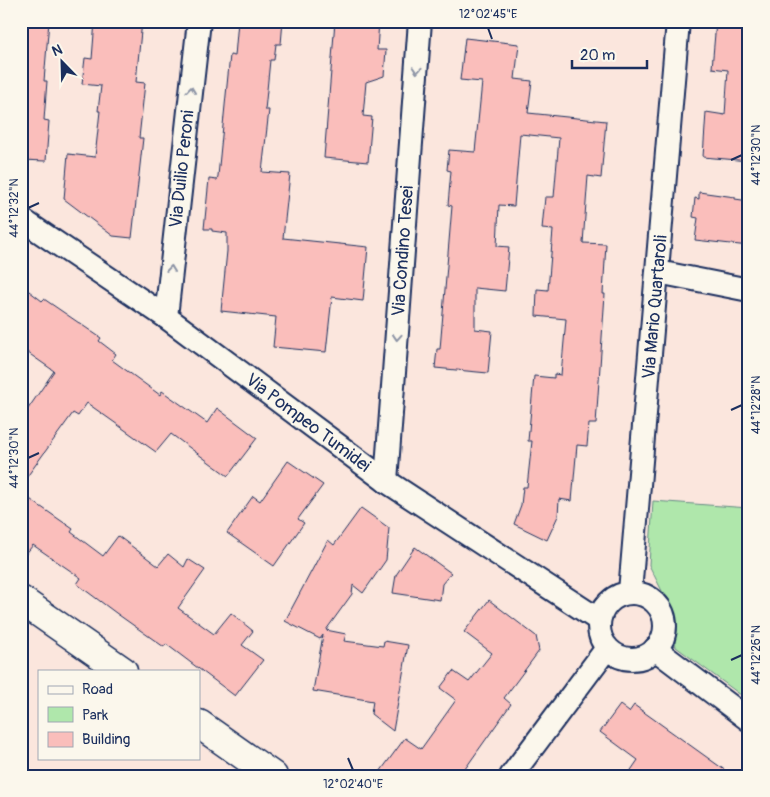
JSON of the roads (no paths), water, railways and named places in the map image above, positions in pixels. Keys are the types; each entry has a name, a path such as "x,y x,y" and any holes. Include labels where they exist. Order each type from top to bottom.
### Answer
{"main road":[{"path":"21,600 122,670"},
{"path":"200,725 273,776"}],"street":[{"name":"Via Duilio Peroni","path":"166,317 199,21"},
{"name":"Via Condino Tesei","path":"386,481 420,21"},
{"name":"Via Mario Quartaroli","path":"630,592 678,21"},
{"name":"Via Pompeo Tumidei","path":"21,219 166,317 386,481 599,620"},
{"path":"658,272 749,290"},
{"path":"630,592 642,594 652,599 660,607 664,618 665,630 662,640 646,656 636,659 616,655 607,648 601,640 599,630 602,610 609,601 619,595 630,592"},
{"path":"512,776 607,648"},
{"path":"655,649 749,720"}]}
